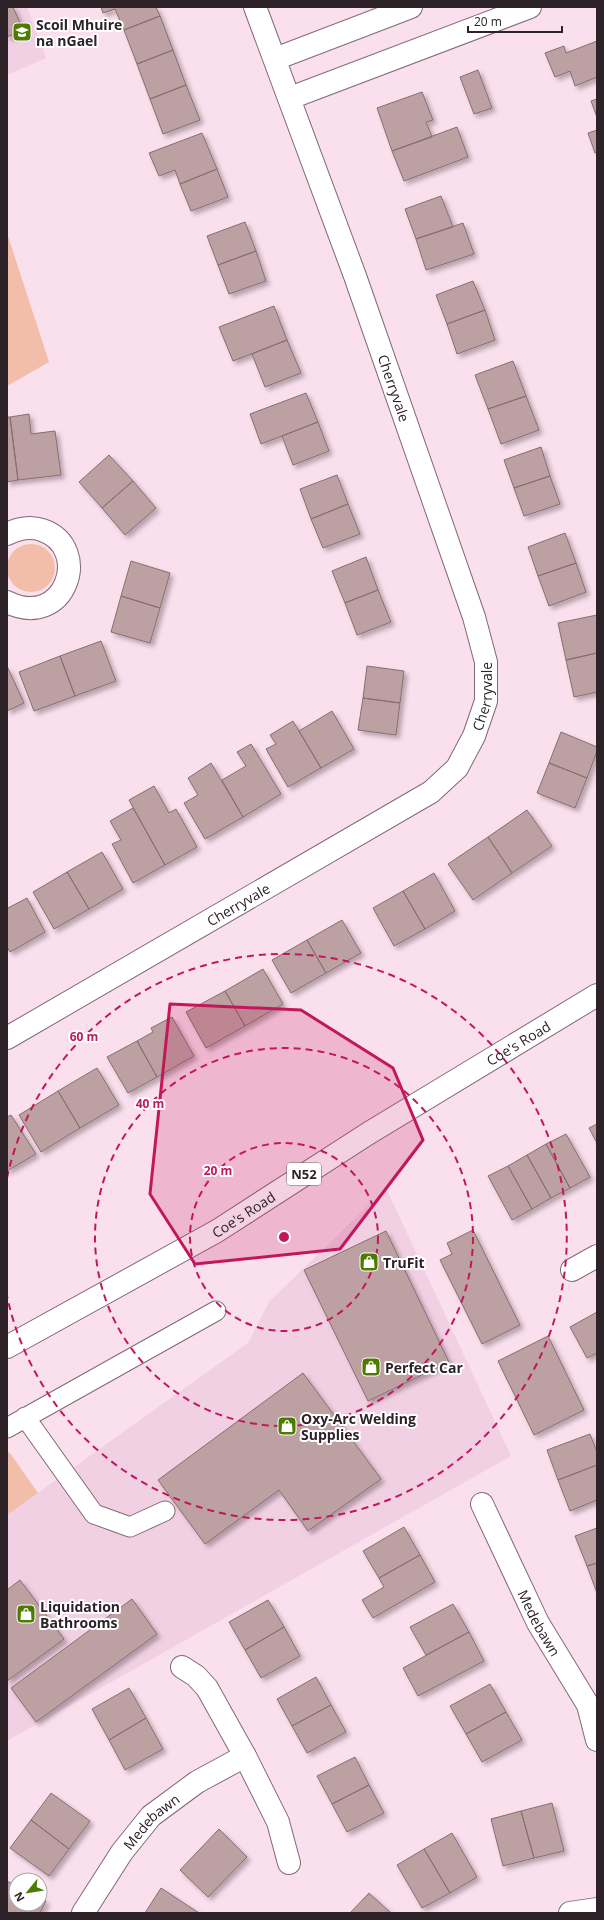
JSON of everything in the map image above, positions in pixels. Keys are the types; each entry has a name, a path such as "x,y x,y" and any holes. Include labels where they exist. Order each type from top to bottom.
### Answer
{"street":[{"name":"Cherryvale","path":"7,1038 431,792 457,768 474,736 486,701 486,662 474,618 355,276 287,89 255,7"},
{"path":"275,59 412,7"},
{"path":"287,89 530,7"},
{"path":"7,534 21,528 34,528 47,532 58,539 65,550 69,563 69,576 64,589 55,599 44,606 30,609 17,607 7,602"},
{"name":"Coe's Road","path":"7,1348 217,1231 369,1133 597,995"},
{"path":"572,1270 597,1256"},
{"name":"Medebawn","path":"482,1504 538,1623 588,1705 597,1740"},
{"path":"182,1667 196,1676 207,1688 245,1756 278,1822 289,1863"},
{"name":"Medebawn","path":"83,1913 122,1852 151,1816 197,1782 245,1756"},
{"path":"570,1913 597,1909"}],"lane":[{"path":"7,1428 216,1311"},
{"path":"25,1417 94,1514 130,1527 165,1511"}],"highlighted area":[{"path":"170,1004 301,1010 393,1068 423,1140 340,1249 195,1264 150,1194"}],"shaded area":[{"name":"Scoil Mhuire na nGael","path":"7,7 27,7 46,58 7,75"},
{"path":"7,233 49,362 7,386"},
{"path":"26,544 36,544 45,548 51,554 54,559 54,577 45,588 36,592 26,592 17,588 11,582 7,573 7,563 11,554 17,548"},
{"path":"386,1188 511,1456 7,1741 7,1515 248,1343 269,1302"},
{"path":"7,1452 10,1453 38,1493 7,1515"}],"building":[{"path":"7,7 13,7 23,30 7,37"},
{"path":"101,7 156,7 160,16 124,30 115,9 103,13"},
{"path":"160,16 173,50 137,64 124,30"},
{"path":"597,41 597,77 575,86 570,71 555,77 545,53 564,46 566,53"},
{"path":"173,50 186,85 150,99 137,64"},
{"path":"478,70 492,108 474,114 460,77"},
{"path":"186,85 200,120 163,134 150,99"},
{"path":"422,92 433,120 426,122 432,137 392,151 377,108"},
{"path":"597,99 597,117 591,101"},
{"path":"457,127 468,157 404,181 392,151"},
{"path":"597,130 597,152 595,153 588,133"},
{"path":"202,133 217,169 180,184 175,170 159,176 149,153"},
{"path":"217,169 228,197 191,211 180,184"},
{"path":"441,196 453,227 416,239 405,209"},
{"path":"245,222 256,251 218,265 207,236"},
{"path":"463,223 474,254 426,270 416,239"},
{"path":"256,251 266,281 229,294 218,265"},
{"path":"473,281 485,310 447,324 436,295"},
{"path":"274,306 287,340 233,361 219,327"},
{"path":"485,310 495,340 457,354 447,324"},
{"path":"287,340 301,373 265,387 252,354"},
{"path":"513,361 526,396 488,409 475,375"},
{"path":"306,393 318,422 261,444 250,414"},
{"path":"526,396 539,430 501,444 488,409"},
{"path":"29,414 31,434 55,431 61,475 18,480 10,417"},
{"path":"7,417 10,417 18,480 7,482"},
{"path":"318,422 329,451 293,465 282,436"},
{"path":"541,447 550,476 514,488 504,460"},
{"path":"109,455 133,481 102,508 79,482"},
{"path":"337,475 348,504 311,519 300,489"},
{"path":"550,476 560,504 524,516 514,488"},
{"path":"133,481 156,508 125,535 102,508"},
{"path":"348,504 360,534 323,548 311,519"},
{"path":"565,533 576,563 538,576 528,547"},
{"path":"366,557 378,590 345,603 332,571"},
{"path":"131,561 170,573 160,608 121,596"},
{"path":"576,563 586,592 549,606 538,576"},
{"path":"378,590 391,622 357,635 345,603"},
{"path":"121,596 160,608 150,643 111,632"},
{"path":"597,615 597,653 566,660 558,623"},
{"path":"101,641 116,681 75,696 60,656"},
{"path":"597,653 597,692 574,697 566,660"},
{"path":"60,656 75,696 34,711 19,672"},
{"path":"7,666 24,703 7,711"},
{"path":"367,666 404,671 400,703 363,698"},
{"path":"363,698 400,703 396,735 358,730"},
{"path":"332,711 354,749 321,768 299,731"},
{"path":"293,721 321,768 288,787 266,749 276,744 270,735"},
{"path":"561,732 597,747 597,751 587,778 549,763"},
{"path":"251,744 281,794 243,817 222,780 246,766 237,752"},
{"path":"211,763 243,817 205,839 184,803 198,795 188,778"},
{"path":"549,763 587,778 575,808 537,793"},
{"path":"154,786 169,813 176,809 197,847 165,865 129,800"},
{"path":"133,808 165,865 133,883 112,844 121,840 110,821"},
{"path":"527,810 552,846 512,873 488,837"},
{"path":"488,837 512,873 473,900 448,864"},
{"path":"102,852 123,889 89,909 67,872"},
{"path":"67,872 89,909 54,929 33,892"},
{"path":"434,873 455,911 425,929 403,891"},
{"path":"403,891 425,929 394,946 373,908"},
{"path":"27,898 45,932 10,952 7,947 7,906 8,908"},
{"path":"342,920 361,953 326,973 307,940"},
{"path":"307,940 326,973 291,993 272,960"},
{"path":"263,969 283,1004 245,1026 225,991"},
{"path":"225,991 245,1026 206,1048 186,1012"},
{"path":"172,1017 194,1056 157,1077 137,1041 153,1032 151,1028"},
{"path":"137,1041 157,1077 128,1093 107,1057"},
{"path":"97,1068 119,1105 80,1128 58,1091"},
{"path":"58,1091 80,1128 41,1152 19,1115"},
{"path":"11,1115 36,1154 7,1171 7,1117"},
{"path":"597,1124 597,1143 589,1128"},
{"path":"566,1134 590,1177 570,1188 546,1144"},
{"path":"546,1144 570,1188 551,1198 527,1155"},
{"path":"527,1155 551,1198 532,1209 508,1166"},
{"path":"508,1166 532,1209 512,1220 488,1176"},
{"path":"473,1230 520,1325 482,1344 440,1260 452,1254 447,1243"},
{"path":"386,1231 449,1362 368,1401 304,1270"},
{"path":"597,1312 597,1353 587,1358 570,1327"},
{"path":"548,1336 584,1410 534,1435 498,1361"},
{"name":"Oxy-Arc Welding Supplies","path":"303,1373 381,1479 308,1531 279,1490 205,1544 158,1480"},
{"path":"590,1434 597,1452 597,1465 558,1480 547,1450"},
{"path":"597,1465 597,1500 570,1511 558,1480"},
{"path":"404,1527 420,1555 379,1578 363,1551"},
{"path":"597,1528 597,1563 587,1566 575,1536"},
{"path":"420,1555 435,1582 373,1618 362,1600 384,1587 379,1578"},
{"path":"597,1563 597,1593 587,1566"},
{"name":"Liquidation Bathrooms","path":"20,1580 64,1639 7,1681 7,1590"},
{"path":"132,1599 157,1634 36,1722 11,1688"},
{"path":"268,1600 284,1627 245,1650 229,1622"},
{"path":"453,1604 469,1632 426,1655 410,1627"},
{"path":"284,1627 300,1656 261,1678 245,1650"},
{"path":"469,1632 484,1661 418,1696 403,1668"},
{"path":"316,1677 331,1705 292,1726 277,1699"},
{"path":"490,1684 506,1712 466,1734 450,1706"},
{"path":"129,1688 146,1718 109,1740 92,1709"},
{"path":"331,1705 346,1732 307,1753 292,1726"},
{"path":"506,1712 522,1740 482,1762 466,1734"},
{"path":"146,1718 163,1749 125,1770 109,1740"},
{"path":"355,1757 369,1785 332,1804 317,1776"},
{"path":"369,1785 384,1813 347,1832 332,1804"},
{"path":"51,1793 90,1821 69,1849 31,1820"},
{"path":"552,1803 564,1851 534,1858 521,1811"},
{"path":"521,1811 534,1858 503,1866 491,1819"},
{"path":"31,1820 69,1849 49,1876 48,1872 43,1872 10,1848"},
{"path":"219,1829 247,1857 208,1897 180,1870"},
{"path":"452,1833 477,1877 450,1893 424,1849"},
{"path":"424,1849 450,1893 422,1908 397,1865"},
{"path":"7,1881 8,1912 40,1912 40,1913 7,1913"},
{"path":"161,1888 199,1913 145,1913"},
{"path":"369,1893 391,1913 350,1913"}],"place":[{"name":"Scoil Mhuire na nGael","path":"22,32"},
{"name":"TruFit","path":"369,1262"},
{"name":"Perfect Car","path":"371,1367"},
{"name":"Oxy-Arc Welding Supplies","path":"287,1426"},
{"name":"Liquidation Bathrooms","path":"26,1614"}]}
